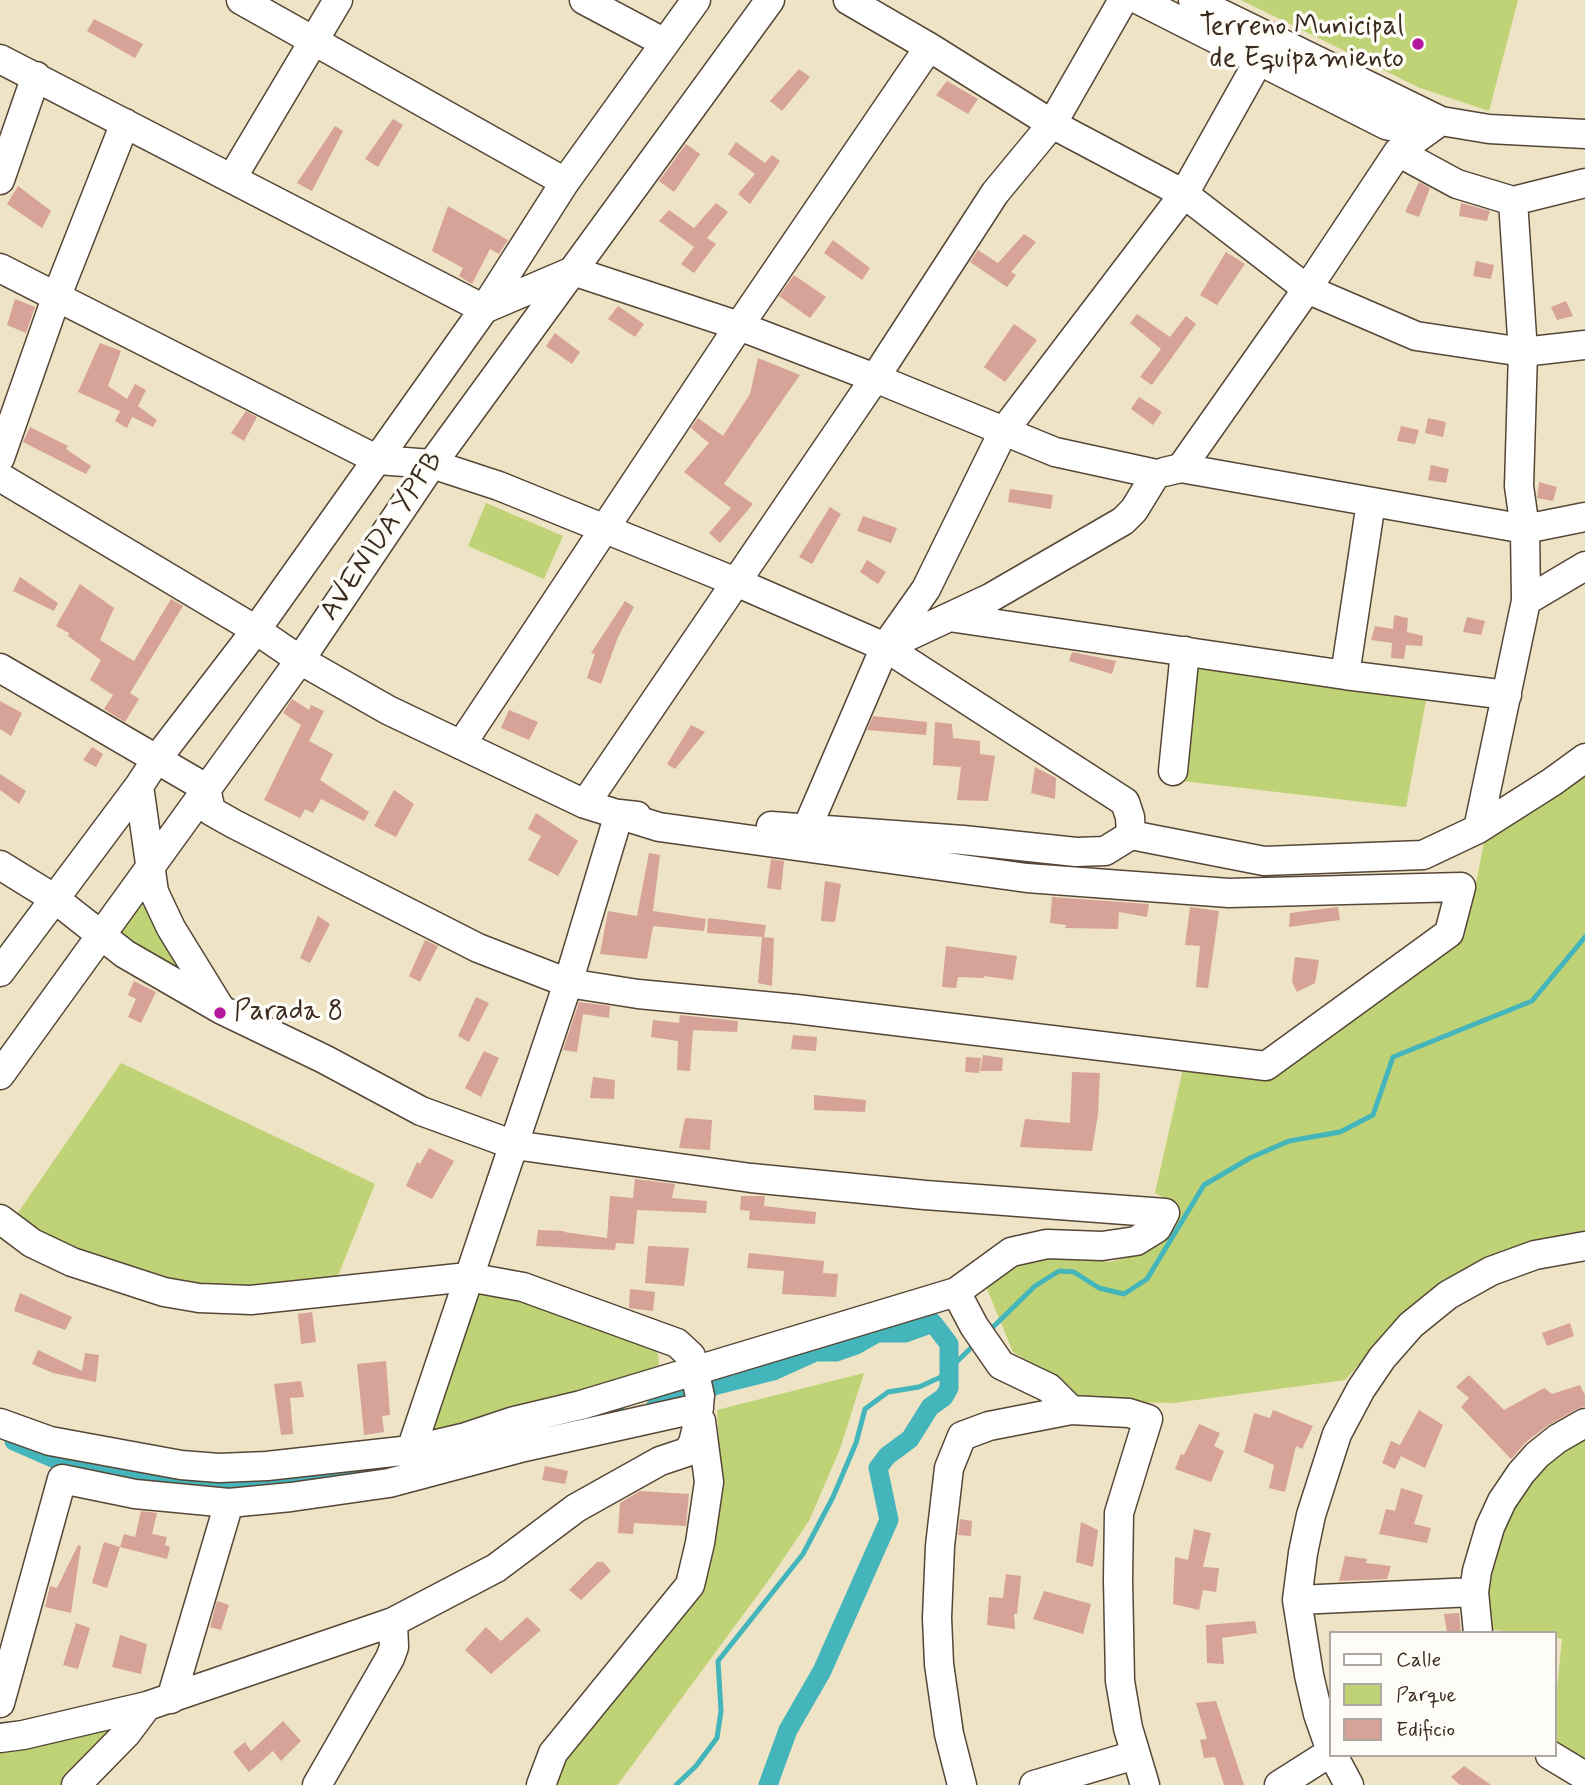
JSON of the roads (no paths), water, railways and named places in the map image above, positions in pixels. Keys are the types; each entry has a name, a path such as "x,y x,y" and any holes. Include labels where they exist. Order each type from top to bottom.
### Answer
{"street":[{"path":"241,0 565,182"},
{"path":"232,178 338,0"},
{"path":"584,0 665,43"},
{"name":"AVENIDA YPFB","path":"0,972 156,760 256,631 484,309 565,182 696,0"},
{"name":"AVENIDA YPFB","path":"0,1075 300,660 432,464 770,0"},
{"path":"848,0 1052,124 1184,194 1307,289 1416,336 1523,352 1585,345"},
{"path":"585,804 875,378 995,192 1052,124 1123,0"},
{"path":"1139,0 1264,48 1432,127 1585,134"},
{"path":"1194,0 1264,48"},
{"path":"461,745 739,326 929,47"},
{"path":"807,828 885,647 926,589 1003,432 1184,194 1264,48"},
{"path":"0,59 484,309 573,271 739,326 1055,452 1525,529 1585,517"},
{"path":"0,180 36,76"},
{"path":"0,458 56,298 125,123"},
{"path":"885,647 1035,573 1123,521 1168,471 1307,289 1398,152 1432,127"},
{"path":"1398,152 1457,184 1513,201 1585,183"},
{"path":"1478,829 1526,601 1525,529 1519,486 1523,352 1513,201"},
{"path":"0,268 378,460 432,464 499,486 736,582 885,647 1116,795 1125,802 1130,817 1131,835"},
{"path":"0,477 300,660 388,710 585,804 659,827 1027,878 1230,893 1461,887 1448,933 1266,1066 796,1009 638,994 568,983 478,948 234,824 211,811 206,788 0,668"},
{"path":"1345,675 1371,502"},
{"path":"1526,601 1585,566"},
{"path":"949,617 1345,675 1507,695"},
{"path":"1173,771 1185,651"},
{"path":"619,814 962,840 1076,852 1105,851 1131,835 1264,861 1423,855 1478,829 1585,758"},
{"path":"139,786 154,892 171,928 222,1010"},
{"path":"411,1450 568,983 619,814"},
{"path":"0,865 55,899 125,954 222,1010 324,1059 421,1111 514,1145 751,1178 925,1195 1165,1213 1157,1228 1136,1241 1102,1246 1047,1244 1011,1252 956,1292 697,1389 524,1447 389,1483 229,1503 135,1494 62,1479 0,1703"},
{"path":"0,1219 33,1244 72,1262 152,1288 199,1298 251,1300 468,1278 523,1287 677,1343 691,1356 709,1482 700,1543 690,1585 553,1753 541,1785"},
{"path":"1330,1747 1318,1714 1309,1675 1297,1600 1303,1553 1322,1474 1337,1434 1361,1389 1382,1358 1411,1325 1448,1295 1491,1271 1535,1255 1585,1246"},
{"path":"956,1292 974,1326 1001,1365 1049,1388 1071,1410"},
{"path":"0,1423 50,1441 181,1465 219,1468 267,1466 411,1450 581,1405 697,1389"},
{"path":"0,1738 23,1735 159,1702 393,1622 496,1568 576,1508 660,1461 687,1452 693,1443 697,1389"},
{"path":"962,1785 949,1734 939,1664 937,1618 940,1546 949,1468 962,1436 989,1426 1071,1410 1129,1413 1148,1419 1119,1513 1121,1681 1135,1755 1145,1785"},
{"path":"1478,1631 1474,1592 1490,1527 1502,1500 1537,1455 1557,1439 1585,1423"},
{"path":"76,1785 159,1702 229,1503"},
{"path":"1297,1600 1474,1592"},
{"path":"317,1785 390,1658 394,1647 393,1622"},
{"path":"1279,1785 1330,1754"},
{"path":"1034,1785 1135,1755"},
{"path":"1334,1757 1349,1785"},
{"path":"1553,1757 1585,1776"}],"waterway":[{"path":"988,1332 1035,1286 1059,1271 1074,1272 1099,1288 1124,1294 1147,1279 1204,1185 1250,1158 1289,1141 1340,1132 1373,1115 1393,1057 1532,1001 1585,937"},
{"path":"656,1406 717,1385 773,1371 815,1352 836,1352 877,1333 905,1333 933,1323 949,1344 949,1388 944,1397 930,1407 910,1439 887,1456 878,1468 889,1520 822,1671 788,1730 768,1785"},
{"path":"676,1785 696,1766 717,1738 721,1711 718,1661 803,1554 833,1497 856,1443 865,1409 888,1392 919,1387 941,1377 976,1343"},
{"path":"553,1425 616,1413"},
{"path":"14,1441 62,1462 179,1485 239,1487 371,1472"}],"place":[{"name":"Terreno Municipal de Equipamiento","path":"1418,44"},
{"name":"Parada 8","path":"220,1013"}]}
